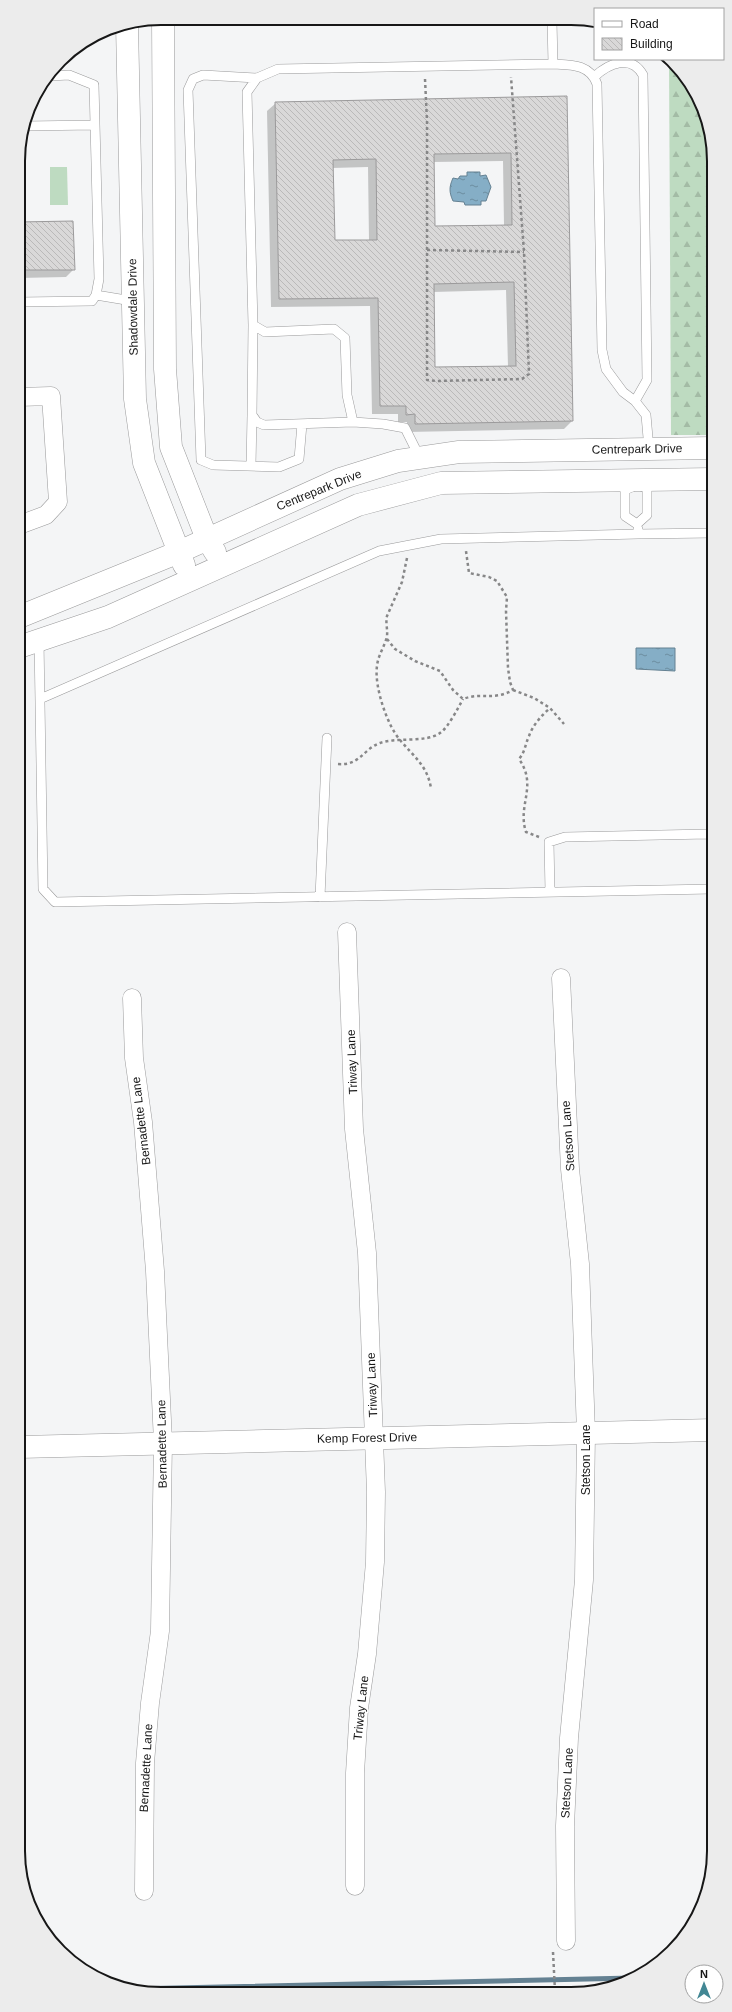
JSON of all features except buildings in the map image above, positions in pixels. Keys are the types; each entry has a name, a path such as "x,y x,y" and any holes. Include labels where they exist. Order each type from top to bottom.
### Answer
{"street":[{"path":"163,25 164,369 171,446 207,539 223,565"},
{"name":"Shadowdale Drive","path":"127,30 135,400 144,463 190,580"},
{"path":"132,301 164,301"},
{"path":"25,397 50,396 58,502 46,514 25,523"},
{"name":"Centrepark Drive","path":"25,615 179,552 340,479 398,461 459,452 707,448"},
{"path":"637,482 643,449"},
{"path":"420,458 424,487"},
{"path":"29,644 108,617 358,505 424,487 441,483 637,482 707,479"},
{"name":"Triway Lane","path":"347,932 354,1129 367,1253 376,1492 374,1562 367,1654 359,1708 355,1766 355,1886"},
{"name":"Stetson Lane","path":"560,1946 569,1738 584,1580 586,1432 580,1264 570,1169 561,978"},
{"name":"Bernadette Lane","path":"132,998 134,1058 143,1122 154,1263 163,1442 160,1631 150,1703 145,1763 144,1891"},
{"name":"Kemp Forest Drive","path":"25,1447 163,1442 707,1430"}],"lane":[{"path":"552,25 553,64"},
{"path":"594,77 605,66 628,62 638,67 643,75 647,380 635,401"},
{"path":"302,424 299,459 278,467 213,465 200,460 188,90 193,79 203,75 257,78 278,69 553,64 577,65 594,77 597,84 602,350 606,369 623,392 635,401 646,415 643,449"},
{"path":"25,302 92,301 96,295 100,279 94,85 69,75 55,76"},
{"path":"251,466 253,325 247,92 257,78"},
{"path":"30,126 95,125"},
{"path":"96,295 132,301"},
{"path":"253,325 265,332 334,329 345,338 347,395 353,422"},
{"path":"252,415 257,422 264,425 353,422 383,424 405,428 420,458"},
{"path":"637,482 647,488 647,515 637,524 625,516 625,490 637,482"},
{"path":"637,524 638,534"},
{"path":"40,699 379,551 441,539 707,533"},
{"path":"29,644 40,699 43,889 55,902 707,889"},
{"path":"320,897 327,738"},
{"path":"550,892 549,842 565,837 707,834"}],"path":[{"path":"425,67 427,121 427,380 436,381 522,378 529,374 524,252 510,65"},
{"path":"427,250 524,252"},
{"path":"465,539 469,573 489,577 497,581 507,596 506,611 509,675 513,690"},
{"path":"410,545 402,582 386,616 386,640 378,659 377,678 388,721 400,740 420,761 428,775 431,788"},
{"path":"386,640 395,649 415,661 440,671 452,690 463,700"},
{"path":"326,761 343,764 362,757 371,746 382,742 431,737 441,732 463,700 472,696 496,697 513,690 534,698 550,708 564,724"},
{"path":"549,842 526,832 524,809 528,782 518,759 524,752 529,735 537,722 550,708"},
{"path":"555,1987 560,1946"}],"green space":[{"path":"669,67 679,78 697,109 707,152 707,435 671,435"},
{"path":"50,167 67,167 68,205 50,205"}],"water":[{"path":"467,172 480,172 480,176 486,175 491,187 486,201 481,201 481,205 465,205 464,202 453,201 450,190 453,178 458,179 460,176 467,176"},
{"path":"636,648 675,648 675,671 636,669"}],"waterway":[{"path":"219,1987 619,1978"}]}
